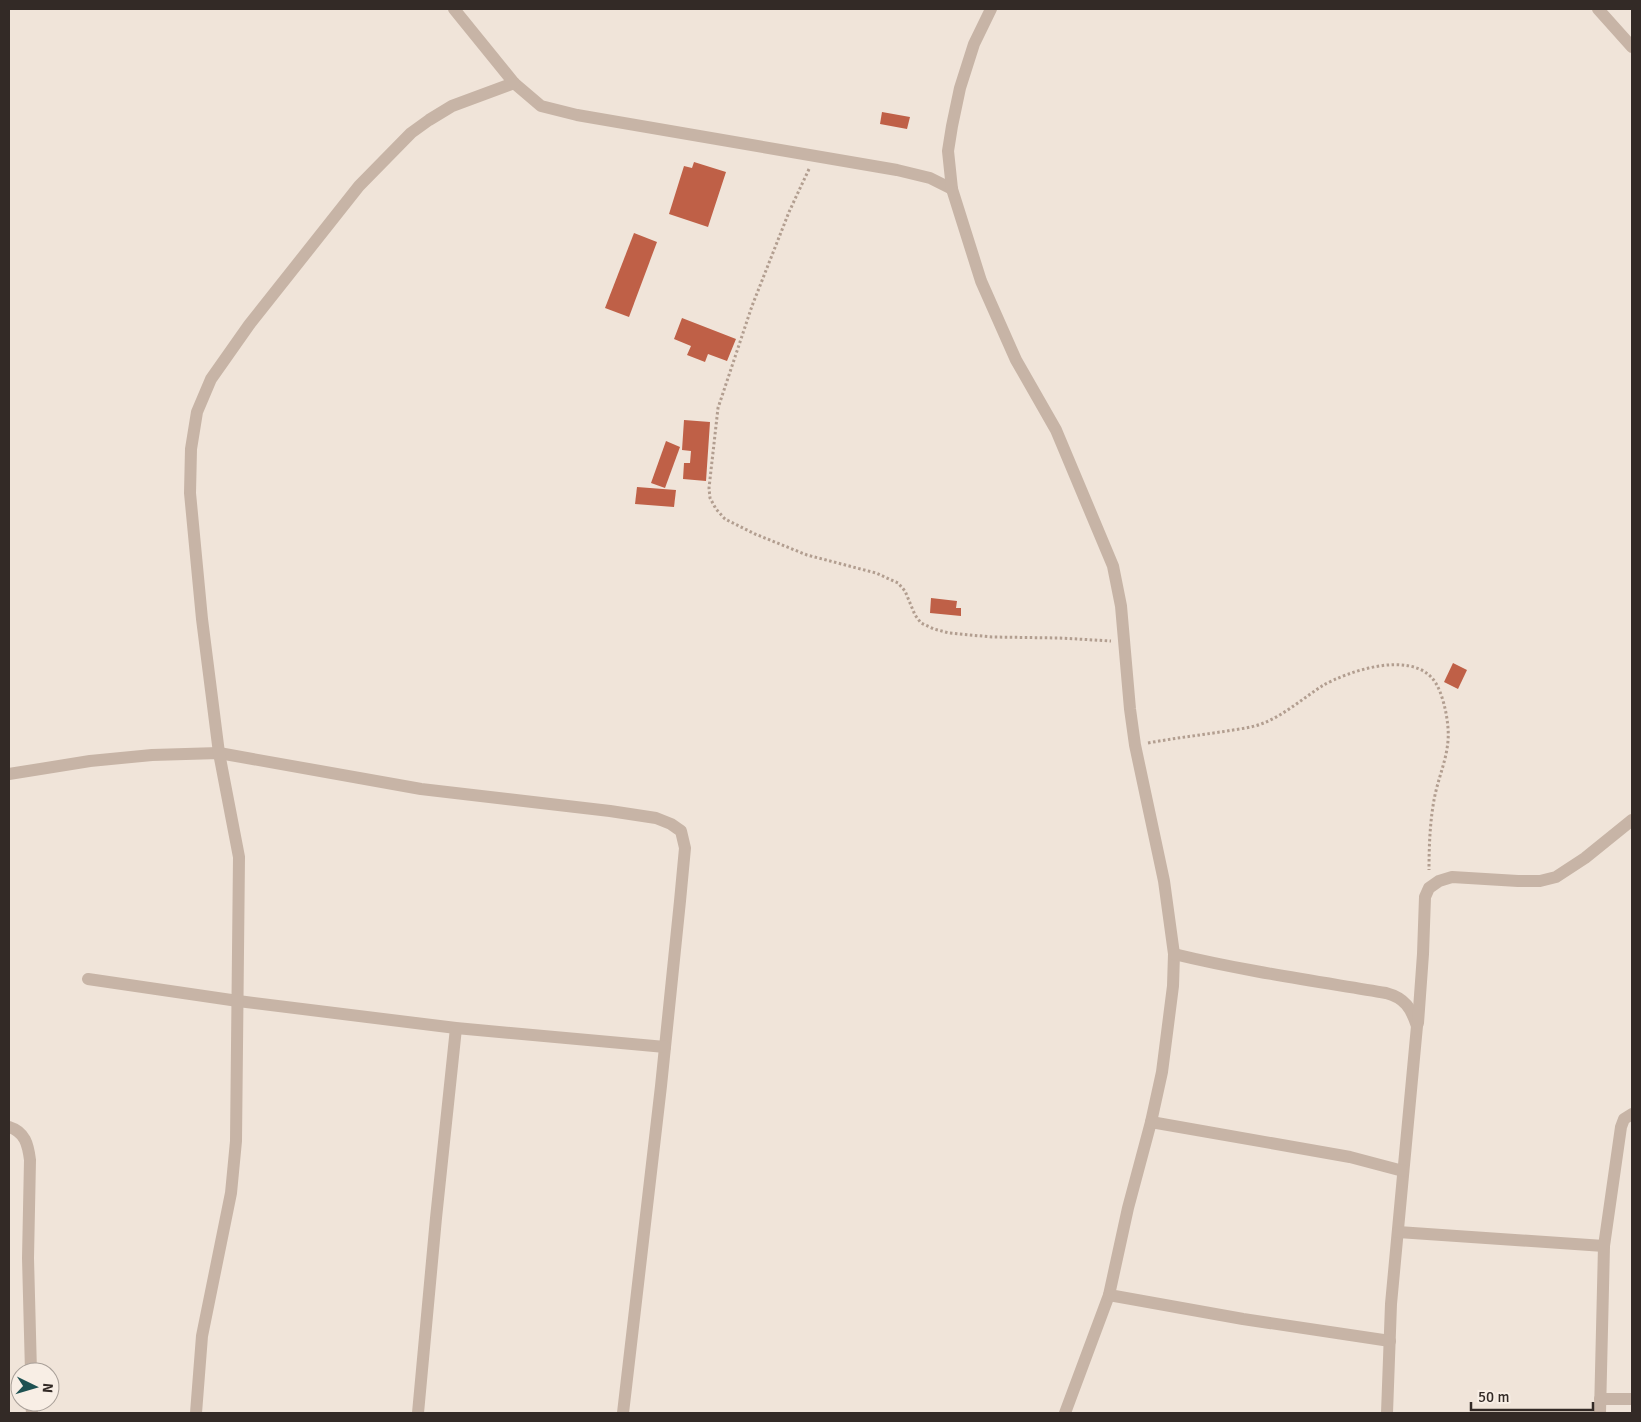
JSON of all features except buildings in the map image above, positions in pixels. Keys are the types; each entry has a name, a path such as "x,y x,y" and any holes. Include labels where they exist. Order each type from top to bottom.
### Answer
{"street":[{"path":"454,9 514,83 541,106 578,116 897,170 930,178 952,189"},
{"path":"991,9 974,44 960,88 948,151 952,189 981,281 1016,360 1056,430 1113,566 1121,606 1130,710 1164,881 1174,954 1173,986 1162,1072 1128,1208 1110,1295 1065,1413"},
{"path":"1598,9 1632,47"},
{"path":"196,1413 202,1336 231,1193 236,1141 239,857 219,753 202,620 190,493 191,450 197,412 211,379 249,325 359,186 411,133 452,106 514,83"},
{"path":"9,774 99,760 152,755 219,753 421,789 610,810 656,818 671,824 681,831 685,848 666,1047 623,1413"},
{"path":"1386,1413 1398,1232 1423,954 1425,897 1429,888 1439,881 1452,877 1518,881 1540,881 1556,878 1585,858 1632,820"},
{"path":"1174,954 1266,973 1395,995 1412,1010 1417,1026"},
{"path":"88,979 456,1028 666,1047"},
{"path":"418,1413 456,1028"},
{"path":"1600,1413 1604,1246 1621,1127 1624,1119 1632,1114"},
{"path":"1150,1122 1350,1157 1403,1170"},
{"path":"9,1126 25,1137 30,1160 28,1258 31,1362"},
{"path":"1398,1232 1604,1246"},
{"path":"1110,1295 1244,1319 1390,1341"},
{"path":"1600,1399 1632,1399"}],"path":[{"path":"814,157 789,212 752,306 718,408 708,488 710,498 716,509 725,519 791,550 825,561 876,573 893,580 905,591 915,615 921,623 934,630 949,634 992,637 1060,638 1125,642"},
{"path":"1136,745 1259,725 1281,714 1324,685 1358,670 1384,665 1404,665 1423,670 1433,679 1439,691 1445,708 1448,728 1447,755 1433,808 1429,851 1429,888"}]}
